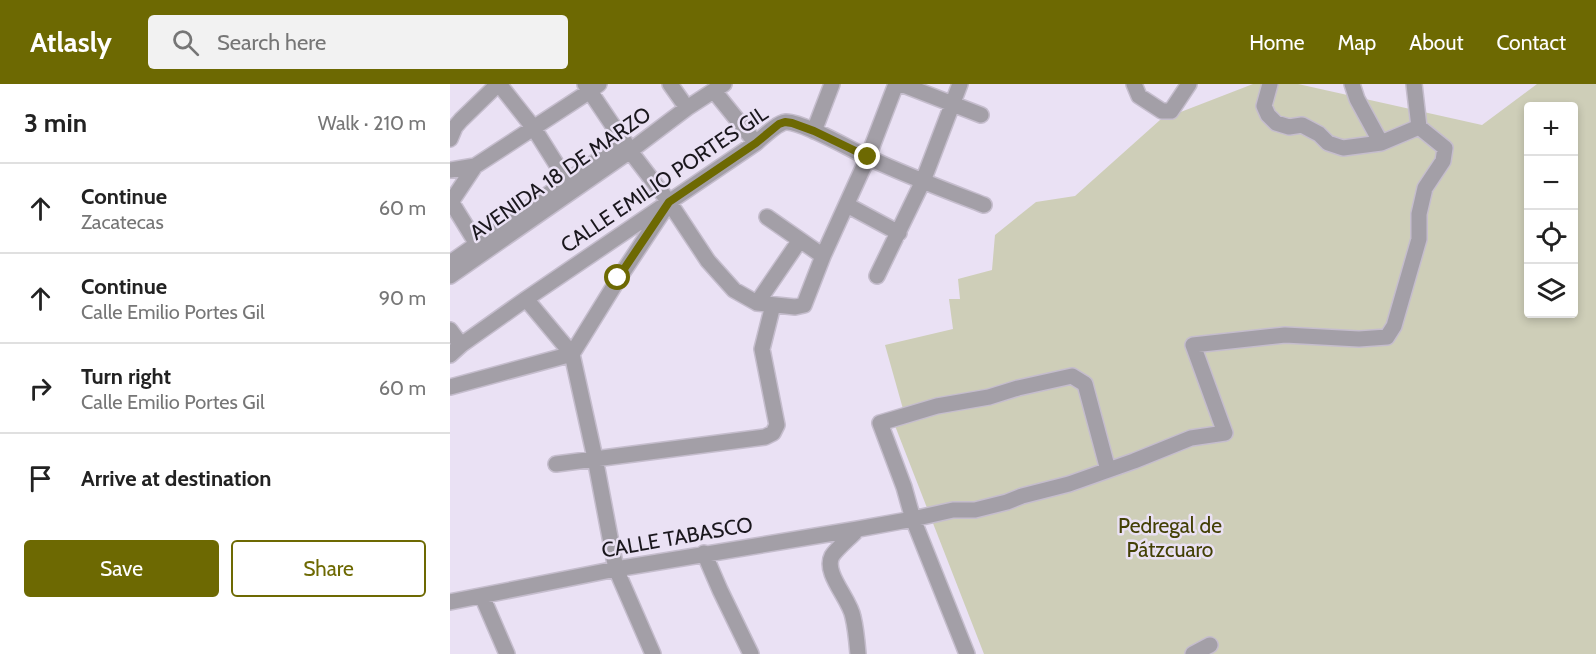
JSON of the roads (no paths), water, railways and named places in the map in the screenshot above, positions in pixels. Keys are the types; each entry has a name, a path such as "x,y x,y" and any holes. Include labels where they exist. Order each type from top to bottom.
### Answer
{"street":[{"path":"450,139 461,120 499,84 533,127 567,181"},
{"path":"670,84 681,101"},
{"path":"814,131 832,84"},
{"path":"477,244 451,201 475,166 591,86 627,147 669,202 708,261 734,290 757,303 795,307 804,305 823,256 868,157 896,84"},
{"path":"901,84 981,115"},
{"path":"877,276 924,181 960,84"},
{"path":"1134,84 1139,96 1162,111 1171,111 1190,84"},
{"path":"1270,84 1264,106 1268,115 1276,123 1289,127 1302,125 1328,143 1343,148 1382,143 1419,127 1414,84"},
{"path":"1352,84 1357,99 1382,143"},
{"path":"714,86 756,143"},
{"name":"AVENIDA 18 DE MARZO","path":"450,263 567,181 627,147 681,101 714,86"},
{"name":"AVENIDA 18 DE MARZO","path":"450,276 627,147 687,108 714,86"},
{"name":"CALLE EMILIO PORTES GIL","path":"455,350 785,122 814,131 868,157 984,205"},
{"name":"CALLE TABASCO","path":"450,602 616,568 858,529 952,510 975,510 1108,470 1191,438 1225,433 1193,345 1285,335 1359,339 1387,337 1394,326 1419,239 1419,214 1425,188 1443,161 1445,148 1419,127"},
{"path":"450,170 475,166"},
{"path":"450,387 572,354 618,278 669,202"},
{"path":"846,205 899,233"},
{"path":"767,217 823,256"},
{"path":"757,303 800,240"},
{"path":"526,299 572,354 616,568 653,654"},
{"path":"556,464 765,437 773,433 777,425 762,349 773,305"},
{"path":"450,330 455,350"},
{"path":"967,654 913,519 901,478 880,423 937,406 989,397 1017,388 1072,376 1085,384 1108,470"},
{"path":"858,529 832,557 830,567 832,576 853,615 858,654"},
{"path":"704,553 751,654"},
{"path":"482,597 507,654"},
{"path":"1193,654 1210,645"}],"park label":[{"name":"Pedregal de Pátzcuaro","path":"1170,537"}]}
